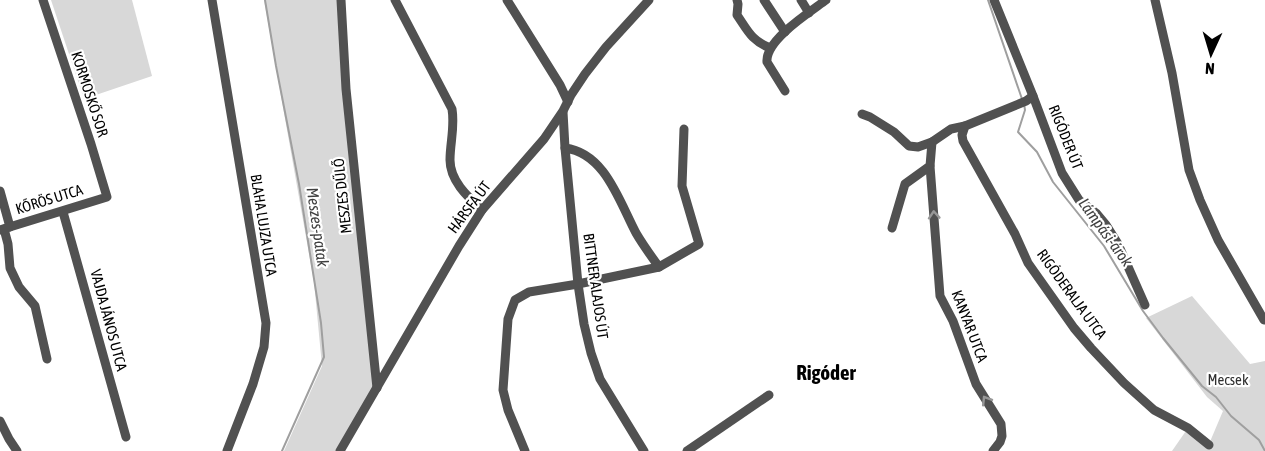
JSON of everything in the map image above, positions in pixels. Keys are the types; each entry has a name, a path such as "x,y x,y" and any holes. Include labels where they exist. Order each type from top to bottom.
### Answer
{"street":[{"name":"KORMOSKŐ SOR","path":"43,0 107,197"},
{"name":"BLAHA LUJZA UTCA","path":"212,0 266,323 264,347 253,384 227,451"},
{"name":"MESZES DŰLŐ","path":"341,0 346,89 377,388"},
{"path":"395,0 452,109 454,121 450,168 467,197 482,210"},
{"path":"507,0 560,85 566,107"},
{"name":"HÁRSFA ÚT","path":"340,451 482,210 544,139 585,74 606,47 649,0"},
{"path":"737,0 736,15 756,42 770,48"},
{"path":"764,0 785,32"},
{"path":"801,0 809,13"},
{"path":"785,91 766,62 770,48 785,32 826,0"},
{"name":"RIGÓDER ÚT","path":"994,0 1026,100 1062,173 1079,200 1096,213 1118,244 1145,304"},
{"path":"1155,0 1172,73 1189,170 1218,240 1264,320"},
{"path":"862,114 894,132 909,146 918,147 951,129 965,126 1026,100"},
{"name":"BITTNER ALAJOS ÚT","path":"566,107 565,148 584,324 600,379 644,451"},
{"name":"RIGÓDERALJA UTCA","path":"965,126 963,141 1015,234 1028,263 1074,328 1124,382 1154,410 1188,428 1209,445"},
{"path":"525,451 508,410 503,390 508,319 511,308 515,300 529,292 659,267 699,244 682,186 684,129"},
{"name":"KANYAR UTCA","path":"932,141 930,166 940,296 953,321 976,384 1001,424 1002,436 993,451"},
{"path":"565,148 580,151 589,156 598,166 612,184 638,235 659,267"},
{"path":"892,228 905,184 930,166"},
{"path":"0,191 10,268 19,287 35,306 47,359"},
{"name":"KŐRÖS UTCA","path":"4,229 107,197"},
{"name":"VAJDA JÁNOS UTCA","path":"63,212 126,436"},
{"path":"687,451 769,395"},
{"path":"0,421 17,451"}],"green space":[{"path":"51,0 132,0 152,76 84,99"},
{"path":"264,0 342,0 374,389 342,451 284,451 322,366 314,282"},
{"name":"Mecsek","path":"1192,296 1250,364 1265,361 1265,451 1172,451 1188,428 1209,444 1223,411 1207,397 1146,318"}],"waterway":[{"name":"Meszes-patak","path":"265,0 299,184 321,323 324,357 282,451"},
{"name":"Lámpási-árok","path":"988,0 1022,99"},
{"name":"Lámpási-árok","path":"1024,104 1025,110 1018,132 1037,152 1053,182 1104,246 1143,311 1163,338 1202,386 1216,397 1231,416 1259,440 1265,451"}],"district":[{"name":"Rigóder","path":"826,372"}]}
